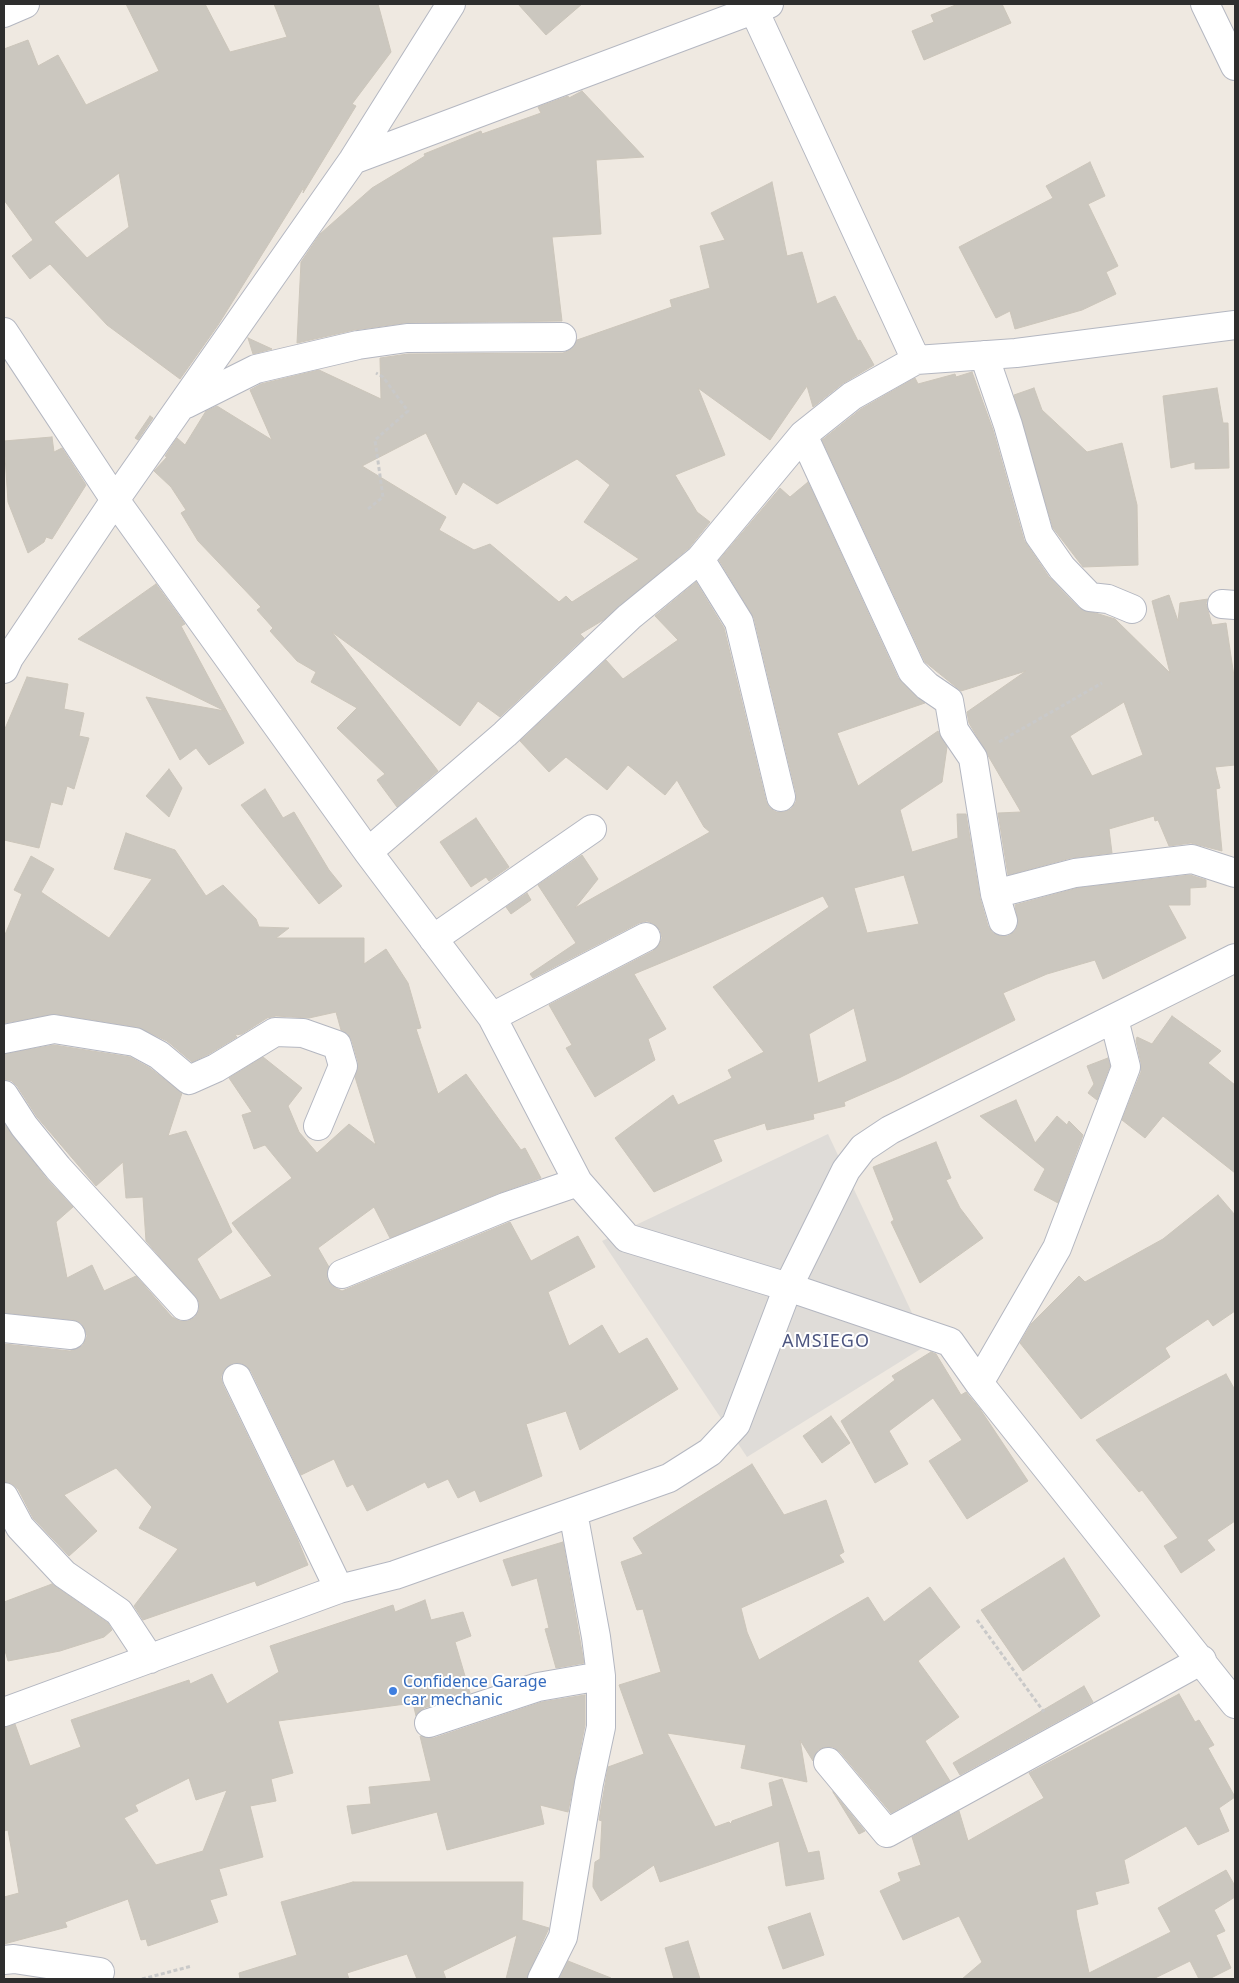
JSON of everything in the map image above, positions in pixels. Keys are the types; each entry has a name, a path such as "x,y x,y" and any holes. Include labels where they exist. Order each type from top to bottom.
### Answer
{"street":[{"path":"4,14 25,4"},
{"path":"4,669 8,658 115,500 353,160 450,4"},
{"path":"1205,4 1235,66"},
{"path":"353,160 757,6 916,360"},
{"path":"368,852 505,734 629,617 700,559 803,435 852,396 916,360 1016,353 1235,325"},
{"path":"4,332 115,500 368,852 492,1017 578,1182 627,1238 788,1287 950,1342 979,1383 1202,1660 1235,1704"},
{"path":"181,407 256,369 358,345 407,338 562,336"},
{"path":"984,355 1008,425 1040,535 1062,568 1090,597 1108,598 1132,609"},
{"path":"803,435 912,671 927,686 949,701 954,730 973,758 995,894 1003,921"},
{"path":"700,559 739,622 781,797"},
{"path":"434,939 592,829"},
{"path":"995,894 1075,873 1192,859 1235,873"},
{"path":"492,1017 646,937"},
{"path":"4,1712 339,1589 395,1575 669,1478 710,1452 736,1424 788,1287 846,1170 863,1148 890,1130 1235,958"},
{"path":"979,1383 1057,1248 1126,1067 1114,1019"},
{"path":"4,1039 54,1029 135,1042 159,1055 188,1080 216,1068 275,1032 303,1033 337,1046 343,1066 318,1126"},
{"path":"4,1095 24,1126 58,1168 184,1306"},
{"path":"342,1274 504,1207 578,1182"},
{"path":"4,1328 71,1336"},
{"path":"237,1378 339,1589"},
{"path":"4,1497 20,1527 64,1574 119,1612 150,1659"},
{"path":"542,1979 563,1937 587,1792 601,1727 601,1676 596,1637 573,1512"},
{"path":"828,1762 887,1833 1202,1660"},
{"path":"429,1723 538,1688 601,1676"},
{"path":"4,1960 14,1959 100,1972"}],"path":[{"path":"368,509 383,497 375,440 408,411 384,377 374,373"},
{"path":"973,758 1102,683"},
{"path":"977,1620 1062,1737"},
{"path":"142,1979 192,1966"}],"shaded area":[{"path":"828,1134 927,1345 747,1457 602,1241"}],"building":[{"path":"126,4 205,4 230,52 287,37 274,4 378,4 391,52 352,104 356,106 303,193 304,187 218,325 180,379 107,325 50,264 30,279 12,256 33,240 4,200 4,49 28,40 38,66 58,55 86,105 159,71","holes":["119,173 129,227 87,258 54,222"]},
{"path":"518,4 582,4 546,35"},
{"path":"958,4 1002,4 1011,23 924,60 912,31 934,22 931,15"},
{"path":"582,91 644,157 596,160 601,234 552,237 562,321 405,323 354,330 297,343 301,262 320,234 372,188 425,156 424,154 481,131 482,134 541,113 538,107 568,96 569,98"},
{"path":"1090,162 1105,196 1088,204 1118,266 1106,272 1116,294 1082,310 1015,329 1010,311 996,318 959,247 1053,198 1046,186"},
{"path":"772,182 787,256 802,252 817,304 835,296 858,341 860,340 874,365 842,384 813,407 807,386 770,440 698,388 725,455 675,475 697,512 710,522 689,548 605,619 580,634 584,638 500,717 478,701 460,726 332,632 438,771 397,807 377,780 385,774 337,728 357,708 311,682 316,672 297,661 270,631 273,628 257,610 261,607 198,541 181,513 186,510 171,487 154,471 167,457 165,456 177,438 185,445 206,411 217,406 272,440 250,390 261,384 319,370 381,399 380,358 408,354 563,353 570,350 577,340 672,307 670,300 710,288 700,246 725,240 711,213","holes":["426,433 456,495 463,482 497,504 577,459 610,485 584,522 639,559 572,602 566,596 559,602 490,544 474,550 439,530 446,517 362,466"]},
{"path":"248,338 272,349 253,354"},
{"path":"972,372 993,430 1024,540 1049,577 1079,608 1115,619 1170,673 1152,601 1169,595 1178,621 1180,603 1208,599 1206,603 1212,625 1226,623 1235,683 1235,765 1215,767 1220,788 1216,789 1222,851 1191,843 1169,846 1158,820 1155,821 1154,816 1109,829 1112,853 1071,858 1008,875 998,813 1021,812 969,723 967,712 1026,671 961,691 925,662 822,440 861,409 915,378 918,384 955,374 956,377","holes":["1124,702 1143,755 1092,776 1070,736"]},
{"path":"1034,388 1042,410 1087,452 1122,443 1137,505 1138,565 1083,567 1053,528 1014,395"},
{"path":"1217,388 1223,423 1228,423 1229,468 1195,469 1195,462 1171,468 1163,396"},
{"path":"150,416 153,418 138,440 135,438"},
{"path":"52,437 54,452 62,448 86,485 52,539 46,537 44,542 28,553 8,502 4,441"},
{"path":"808,482 898,678 925,703 837,733 858,786 938,731 947,747 942,782 900,810 912,852 958,838 957,814 966,814 980,898 988,926 993,933 1000,936 1008,936 1015,931 1018,925 1015,905 1078,888 1190,875 1206,880 1206,887 1190,888 1190,905 1168,905 1186,938 1103,979 1095,960 1047,974 1003,993 1015,1020 899,1078 844,1102 845,1106 813,1114 814,1119 767,1130 765,1123 713,1140 722,1161 654,1192 615,1138 673,1095 678,1105 732,1078 728,1070 764,1052 713,987 829,907 823,896 634,974 666,1029 648,1039 655,1060 595,1097 566,1048 572,1045 549,1005 653,951 659,945 662,938 660,930 654,924 647,921 639,923 533,978 530,974 576,943 538,885 582,855 598,879 575,908 710,832 704,827 677,780 665,795 628,765 607,790 566,757 549,772 520,741 606,660 623,679 678,640 655,616 696,582 724,628 766,801 769,807 776,812 784,812 791,809 796,802 796,793 754,618 719,560 780,488 790,497","holes":["904,875 919,924 867,933 854,888","854,1008 867,1061 818,1083 809,1034"]},
{"path":"156,584 185,624 181,626 244,743 209,765 196,748 180,760 146,697 225,711 78,639"},
{"path":"27,677 68,684 64,709 84,713 79,736 89,738 74,789 67,786 62,805 51,802 39,848 4,840 4,731"},
{"path":"169,769 182,788 169,817 146,796"},
{"path":"265,789 283,818 294,812 329,870 342,886 319,904 241,805"},
{"path":"476,818 509,867 489,881 486,877 471,887 440,842"},
{"path":"126,833 175,850 206,896 223,885 256,919 259,927 289,928 276,938 364,938 364,964 386,949 408,983 421,1028 416,1029 438,1094 466,1074 521,1150 525,1148 541,1178 499,1193 390,1238 374,1207 318,1248 329,1267 327,1279 332,1286 342,1291 510,1222 531,1261 578,1236 595,1267 548,1292 569,1346 602,1325 619,1354 647,1338 678,1389 580,1450 566,1411 526,1424 542,1476 480,1502 475,1490 458,1498 448,1479 428,1488 425,1482 367,1511 353,1484 347,1487 334,1459 301,1475 251,1371 245,1365 239,1363 231,1364 224,1370 221,1377 223,1385 297,1538 308,1565 257,1586 255,1581 143,1620 134,1606 178,1549 139,1528 152,1507 116,1468 64,1495 97,1531 69,1556 33,1518 18,1489 12,1484 4,1482 4,1344 70,1351 83,1345 87,1336 81,1323 73,1320 4,1313 4,1123 46,1178 73,1207 56,1222 67,1278 92,1265 104,1291 136,1276 172,1317 180,1321 188,1321 195,1317 199,1310 199,1302 146,1241 143,1197 126,1198 123,1162 96,1186 37,1117 17,1086 12,1081 4,1079 4,1054 54,1045 130,1057 150,1068 182,1093 168,1136 186,1131 232,1232 197,1259 220,1300 272,1276 232,1223 292,1178 265,1145 254,1149 242,1115 252,1112 229,1078 263,1057 302,1088 288,1106 299,1132 317,1153 349,1124 376,1145 355,1077 358,1062 352,1041 348,1034 341,1030 336,1012 309,1018 276,1016 267,1018 242,1034 235,1035 237,1037 209,1054 192,1062 167,1041 137,1027 56,1014 5,1023 4,937 22,894 14,890 31,856 54,869 41,892 109,938 152,879 114,869"},
{"path":"527,893 531,900 511,914 506,907"},
{"path":"1172,1016 1221,1051 1208,1063 1235,1085 1235,1173 1163,1116 1145,1138 1122,1120 1141,1072 1137,1037 1152,1044"},
{"path":"1108,1058 1110,1066 1097,1100 1088,1093 1094,1084 1087,1066"},
{"path":"1016,1100 1035,1143 1057,1116 1067,1125 1069,1121 1083,1135 1058,1203 1034,1190 1045,1169 980,1116"},
{"path":"936,1142 951,1178 946,1180 960,1208 983,1238 920,1283 891,1222 894,1220 873,1167"},
{"path":"1218,1195 1235,1215 1235,1311 1213,1326 1208,1319 1165,1348 1170,1357 1081,1419 1020,1343 1031,1324 1079,1276 1085,1282 1163,1239"},
{"path":"931,1352 936,1354 961,1395 966,1392 980,1409 1028,1481 967,1519 929,1461 962,1440 933,1398 889,1431 908,1464 875,1483 841,1421 895,1380 892,1376"},
{"path":"1226,1374 1235,1390 1235,1521 1207,1540 1215,1550 1181,1573 1164,1546 1178,1538 1142,1490 1139,1492 1096,1440"},
{"path":"831,1416 850,1443 822,1463 803,1436"},
{"path":"752,1464 784,1515 826,1500 844,1552 839,1555 844,1562 741,1608 747,1632 759,1660 868,1597 884,1622 930,1587 960,1627 918,1661 959,1717 925,1741 950,1781 891,1813 840,1752 833,1747 818,1750 813,1761 800,1740 807,1782 741,1768 746,1745 667,1733 715,1827 729,1822 731,1824 732,1821 773,1806 769,1783 782,1779 808,1853 819,1851 824,1879 786,1886 779,1841 660,1882 654,1865 601,1901 593,1887 593,1883 595,1862 600,1859 602,1821 599,1820 608,1767 644,1754 619,1685 661,1672 643,1609 637,1610 621,1562 643,1554 633,1538"},
{"path":"563,1542 584,1663 556,1668 545,1629 549,1628 537,1578 512,1586 503,1560"},
{"path":"1064,1558 1100,1616 1023,1671 981,1610"},
{"path":"52,1584 108,1623 112,1630 104,1637 60,1651 8,1661 4,1647 4,1602"},
{"path":"425,1600 431,1620 463,1612 471,1636 455,1642 470,1693 424,1708 416,1716 413,1703 278,1721 293,1773 271,1779 276,1801 250,1806 263,1857 219,1869 227,1895 210,1900 218,1922 148,1946 146,1939 141,1940 128,1899 65,1922 67,1927 4,1944 4,1897 19,1893 8,1830 4,1831 4,1727 15,1724 30,1766 81,1747 71,1720 189,1680 190,1684 212,1674 227,1704 279,1672 270,1646 393,1605 395,1612","holes":["189,1778 196,1800 227,1790 203,1851 156,1865 124,1818 138,1811 135,1805"]},
{"path":"1084,1686 1093,1702 960,1775 953,1763"},
{"path":"1179,1694 1195,1722 1199,1720 1214,1745 1208,1748 1235,1797 1219,1808 1229,1831 1198,1845 1186,1826 1124,1860 1129,1883 1095,1892 1098,1904 1076,1910 1077,1918 1089,1973 1171,1932 1158,1908 1226,1870 1235,1886 1235,1897 1214,1910 1225,1931 1216,1935 1231,1968 1209,1979 1199,1979 1190,1961 1153,1979 962,1979 982,1962 959,1916 903,1940 880,1891 901,1881 898,1873 921,1865 912,1837 959,1811 968,1841 1044,1798 1029,1773"},
{"path":"585,1695 585,1725 568,1812 540,1805 544,1824 447,1850 437,1812 352,1834 347,1806 371,1804 369,1787 431,1781 420,1736 434,1738 542,1702"},
{"path":"833,1792 865,1831 859,1834"},
{"path":"353,1882 523,1882 522,1920 549,1928 526,1979 506,1979 517,1935 443,1971 446,1979 417,1979 407,1954 347,1973 349,1979 240,1979 239,1973 297,1955 281,1902"},
{"path":"810,1913 824,1955 783,1969 768,1927"},
{"path":"688,1941 700,1979 674,1979 665,1948"},
{"path":"568,1961 611,1978 611,1979 559,1979"}],"place":[{"name":"Confidence Garage car mechanic","path":"393,1691"}],"district":[{"name":"AMSIEGO","path":"826,1342"}]}
